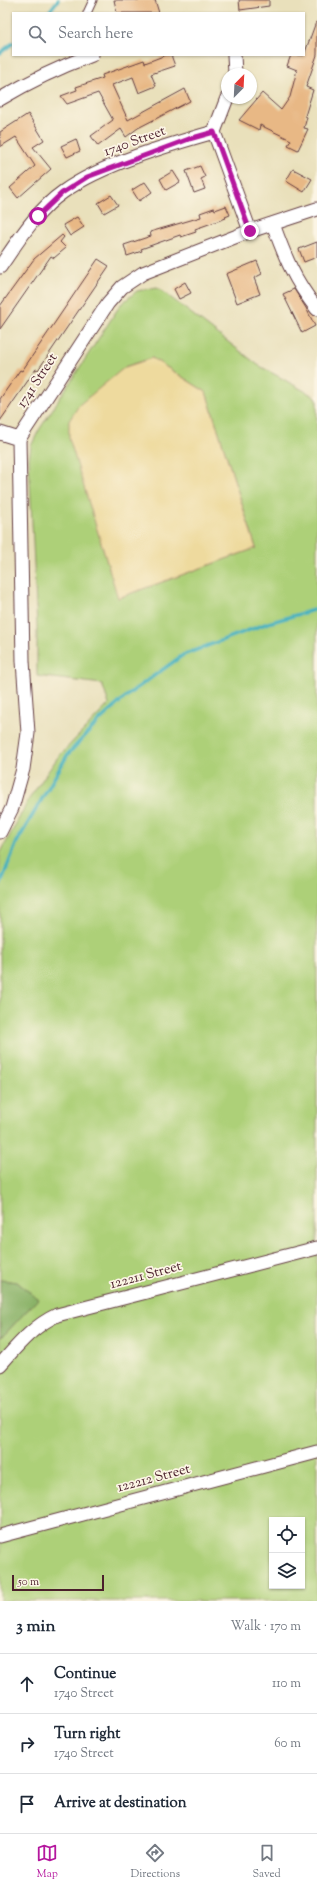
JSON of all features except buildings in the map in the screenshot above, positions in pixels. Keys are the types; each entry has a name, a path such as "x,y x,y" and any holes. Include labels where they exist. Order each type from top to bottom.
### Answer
{"street":[{"path":"0,100 67,60 87,56"},
{"path":"234,56 235,68"},
{"path":"225,104 214,132 250,231"},
{"name":"1740 Street","path":"0,267 20,238 38,216 62,193 87,177 189,139 214,132"},
{"name":"1741 Street","path":"19,439 108,303 122,287 143,273 250,231 317,209"},
{"path":"273,224 286,261 296,280 317,308"},
{"path":"0,433 19,439 23,661 28,734 23,769 12,808 0,832"},
{"name":"122211 Street","path":"0,1365 45,1320 57,1315 317,1248"},
{"name":"122212 Street","path":"0,1536 317,1452"}],"lane":[{"path":"87,12 93,0"}],"green space":[{"path":"157,287 258,365 317,398 317,1601 0,1601 0,1339 38,1299 17,1282 0,1280 0,854 29,799 58,757 109,704 102,684 37,676 37,627 29,459 31,446 39,430 121,304 137,291","holes":["152,358 206,392 256,548 118,598 125,367"]},
{"path":"0,1280 17,1282 38,1299 0,1339"}],"sand":[{"path":"152,358 206,392 256,548 118,598 69,438 69,421 79,405 125,367"}],"waterway":[{"path":"49,12 58,0"},
{"path":"0,53 12,44"},
{"path":"0,885 17,842 68,754 100,720 130,693 183,655 268,623 317,609"}],"route":[{"path":"38,216 62,193 87,177 189,139 214,132 250,231"}]}
